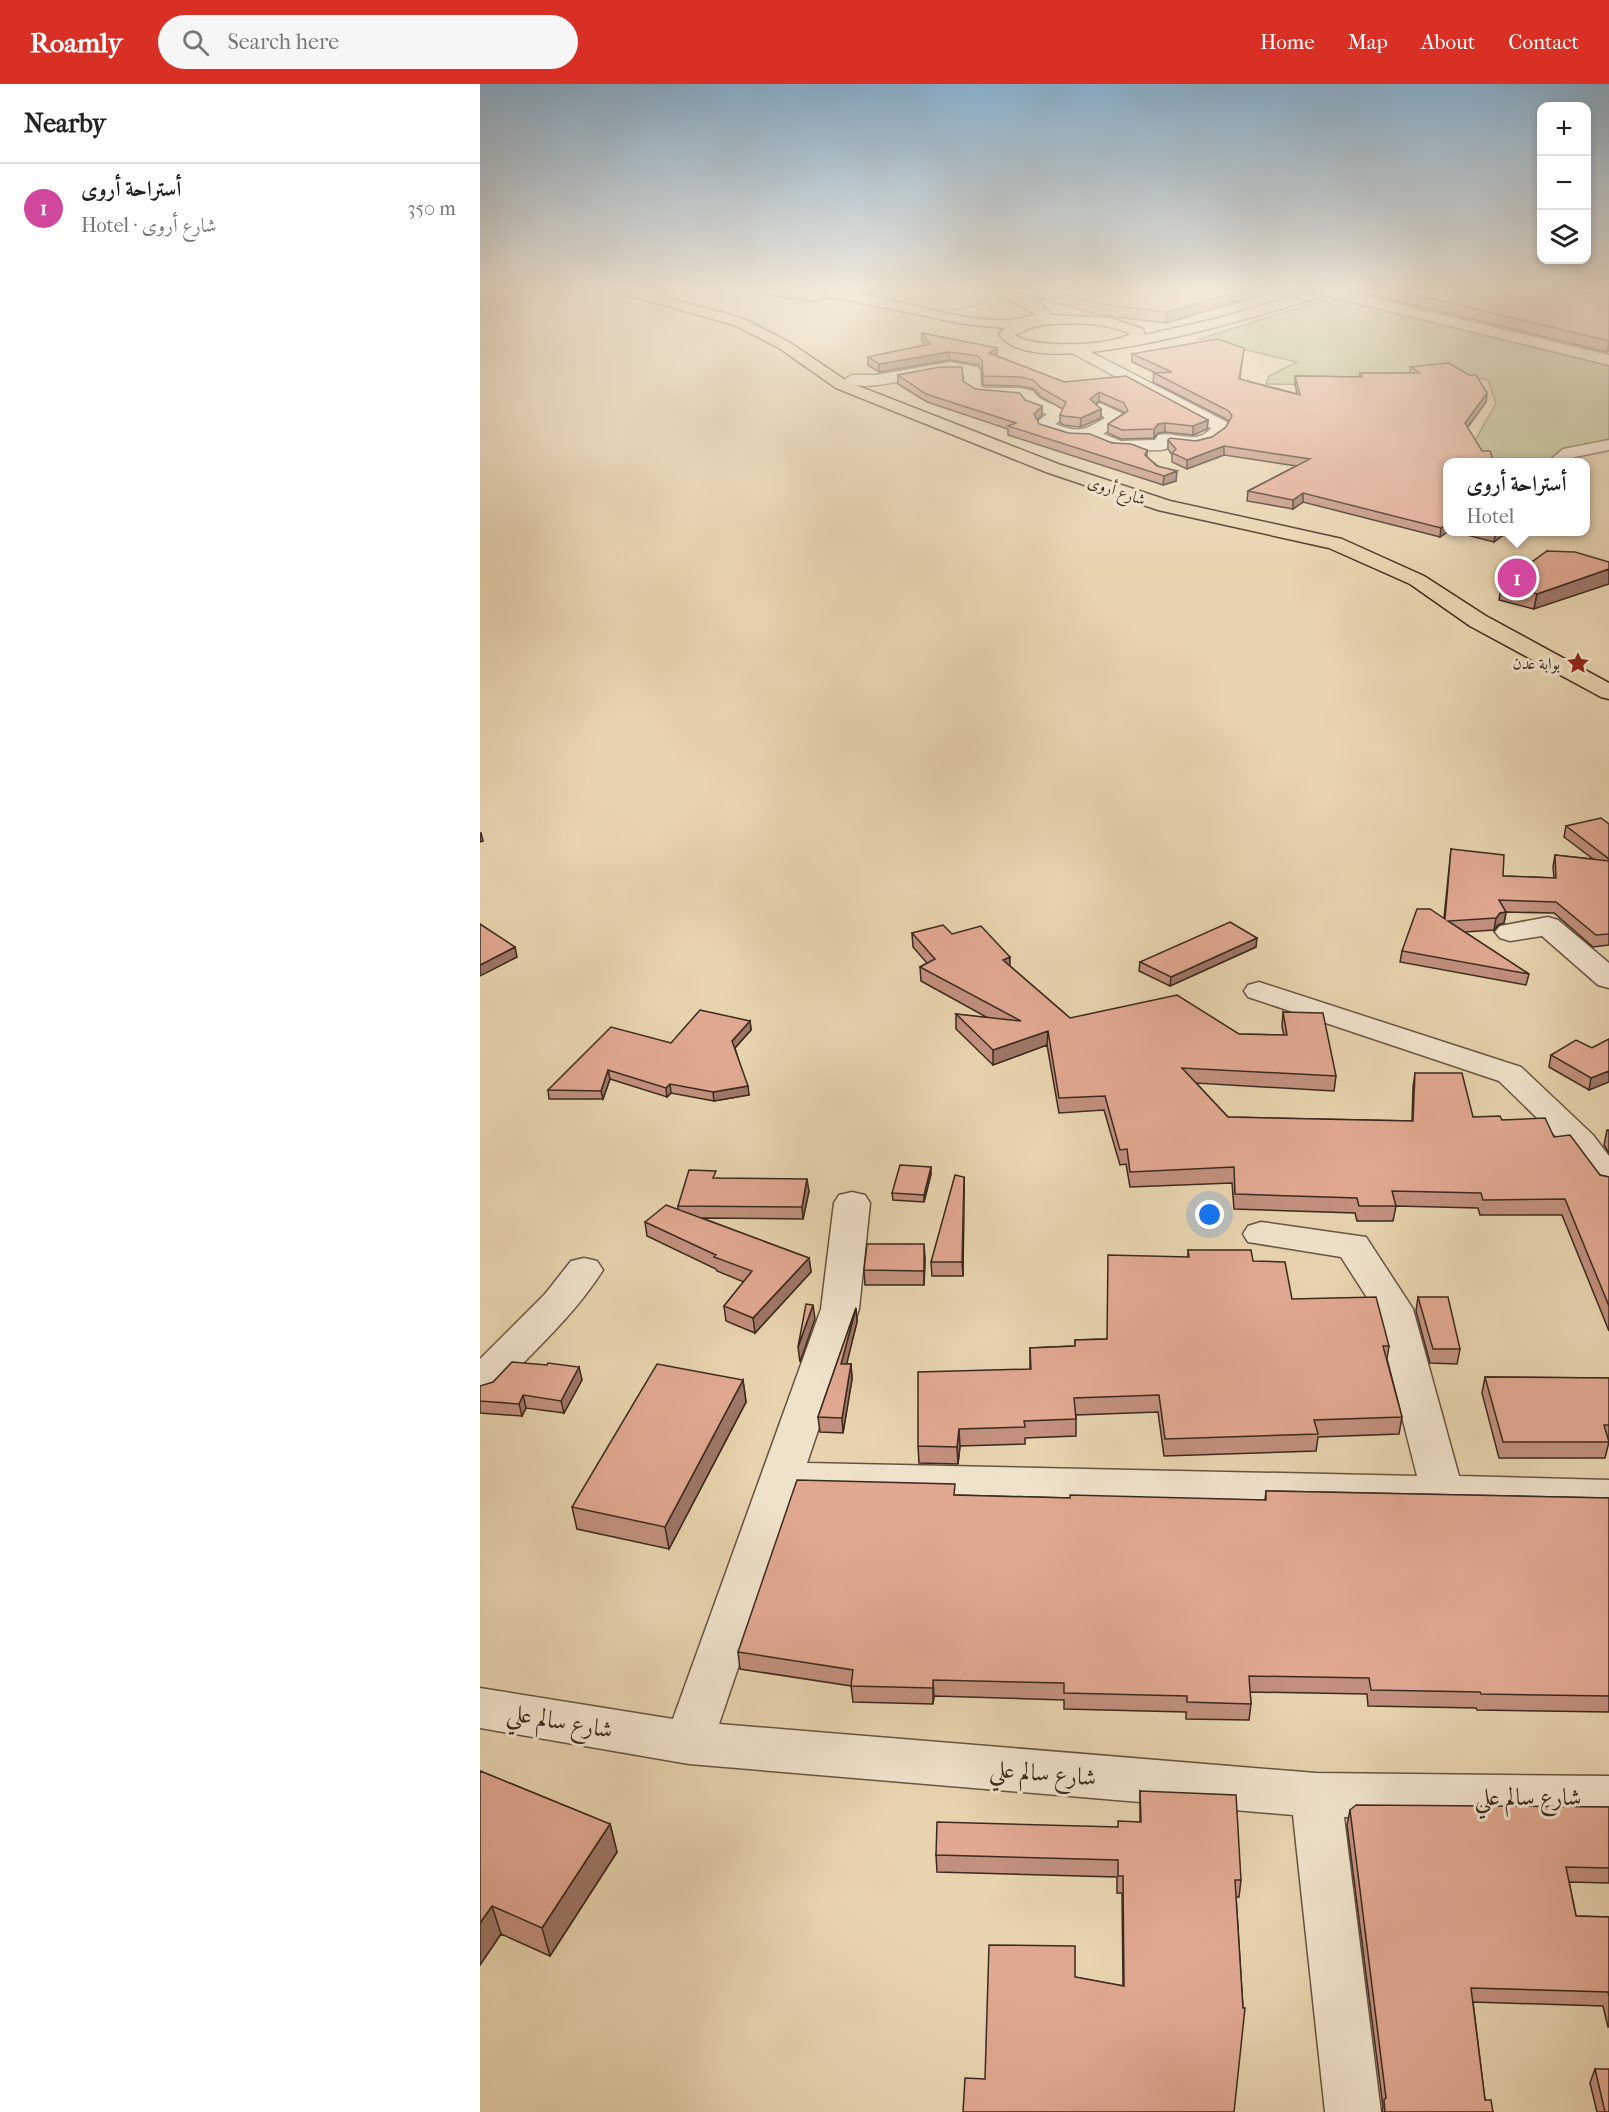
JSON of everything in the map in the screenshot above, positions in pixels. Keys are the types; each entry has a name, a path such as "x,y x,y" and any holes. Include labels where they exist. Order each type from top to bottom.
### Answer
{"main road":[{"name":"شارع أروى","path":"840,384 1052,468 1165,506 1335,543 1430,573"},
{"name":"شارع أروى","path":"861,384 1099,475 1181,500 1340,533 1430,573 1478,621 1609,692"}],"street":[{"path":"973,384 973,388 976,390 989,394 1023,394 1032,403 1056,412 1054,417 1045,423 1046,428 1069,435 1088,436 1119,446 1160,445 1164,439 1198,442 1213,439 1221,426 1141,384"},
{"path":"1088,436 1117,418 1100,408"},
{"path":"1562,458 1569,453 1609,445"},
{"path":"1128,446 1161,455 1162,459 1155,463"},
{"path":"1510,932 1548,926 1609,979"},
{"path":"1258,991 1510,1074 1581,1142 1609,1180"},
{"path":"689,1743 840,1309 852,1203"},
{"path":"1262,1234 1353,1246 1394,1309 1442,1492"},
{"path":"485,1369 558,1303 584,1270"},
{"path":"781,1478 1609,1496"},
{"name":"شارع سالم علي","path":"480,1708 689,1743 1316,1796 1609,1797"},
{"path":"1316,1796 1353,2112"}],"green space":[{"path":"1266,384 1350,384 1336,385"},
{"path":"1489,384 1609,384 1609,440 1585,444 1563,452 1555,458 1492,458 1472,446 1496,403"}],"building":[{"path":"911,384 967,384 975,389 1020,393 1025,400 1042,406 1034,414 1039,424 1068,433 1090,434 1112,443 1131,444 1147,450 1145,455 1157,466 1177,471 1164,476 1008,426 1016,423 926,394"},
{"path":"1037,384 1140,384 1208,420 1193,426 1165,423 1158,424 1154,429 1122,430 1108,424 1128,411 1124,403 1099,392 1090,399 1101,409 1081,418 1060,415 1066,402"},
{"path":"1175,384 1257,384 1300,395 1297,384 1481,384 1487,393 1465,423 1482,451 1490,451 1493,458 1443,458 1443,527 1441,528 1303,493 1293,500 1248,491 1310,459 1224,446 1187,460 1172,453 1176,449 1168,440 1170,438 1196,441 1212,437 1226,427 1232,416 1229,411"},
{"path":"1547,551 1575,552 1609,562 1609,569 1537,594 1502,584"},
{"path":"1601,818 1609,824 1609,859 1566,826"},
{"path":"1451,849 1504,855 1503,876 1556,878 1555,855 1609,861 1609,934 1596,935 1556,902 1499,900 1506,912 1500,913 1496,918 1448,921 1529,974 1402,951 1417,909 1430,909 1445,919"},
{"path":"1230,922 1257,938 1171,977 1140,962"},
{"path":"480,924 515,947 480,965"},
{"path":"943,925 952,934 981,926 1010,957 1003,960 1070,1018 1177,995 1239,1034 1287,1035 1283,1012 1323,1013 1336,1076 1182,1068 1228,1117 1413,1121 1415,1073 1462,1073 1473,1117 1500,1116 1502,1120 1545,1118 1554,1137 1570,1135 1600,1175 1609,1177 1609,1306 1565,1199 1483,1200 1481,1193 1392,1191 1396,1206 1359,1206 1357,1198 1235,1194 1234,1167 1130,1172 1127,1149 1120,1150 1105,1096 1059,1098 1048,1031 993,1050 956,1014 1021,1021 920,967 935,959 912,933"},
{"path":"700,1010 750,1021 732,1041 748,1086 713,1092 670,1084 666,1088 608,1070 601,1091 548,1090 611,1027 671,1043"},
{"path":"1609,1039 1609,1071 1591,1078 1551,1055 1576,1040 1592,1048"},
{"path":"900,1165 931,1167 924,1195 892,1193"},
{"path":"689,1170 716,1171 713,1178 807,1179 802,1207 678,1206"},
{"path":"955,1175 964,1177 962,1262 931,1262"},
{"path":"666,1205 809,1258 753,1318 724,1306 752,1271 714,1257 716,1255 645,1222"},
{"path":"867,1244 924,1244 924,1271 864,1270"},
{"path":"1188,1250 1251,1250 1253,1261 1285,1262 1292,1299 1376,1297 1389,1346 1383,1346 1402,1417 1314,1420 1318,1434 1165,1439 1159,1395 1074,1398 1076,1419 1024,1421 1025,1427 959,1429 957,1447 918,1446 918,1372 1031,1369 1030,1348 1075,1346 1075,1340 1107,1339 1108,1255 1189,1257"},
{"path":"1418,1297 1448,1297 1460,1349 1433,1349"},
{"path":"806,1304 813,1305 798,1347"},
{"path":"856,1308 841,1364 851,1364 842,1418 818,1417"},
{"path":"512,1362 579,1367 561,1401 523,1395 519,1404 480,1401 480,1386 493,1382"},
{"path":"657,1364 743,1380 665,1527 572,1507"},
{"path":"1485,1377 1609,1378 1609,1425 1604,1425 1609,1442 1503,1442"},
{"path":"797,1480 955,1484 954,1495 1070,1498 1070,1495 1266,1500 1266,1491 1609,1498 1609,1696 1371,1690 1369,1678 1249,1676 1251,1704 1187,1702 1187,1696 1064,1693 1064,1683 933,1680 933,1688 851,1686 853,1670 738,1652"},
{"path":"480,1771 610,1824 542,1928 492,1906 480,1923"},
{"path":"1140,1791 1236,1795 1241,1880 1235,1880 1243,2008 1245,2008 1234,2112 963,2112 965,2078 985,2079 989,1945 1075,1946 1075,1977 1124,1986 1123,1876 1118,1876 1118,1860 936,1855 937,1822 1118,1827 1118,1821 1141,1822"},
{"path":"1356,1805 1609,1807 1609,1868 1566,1867 1576,1916 1609,1917 1609,1996 1608,1992 1471,1988 1485,2100 1491,2100 1493,2112 1385,2112 1384,2100 1386,2098 1350,1810"},
{"path":"1595,2069 1609,2069 1609,2112 1605,2112"}],"place":[{"name":"أستراحة أروى","path":"1517,578"},
{"name":"بوابة عدن","path":"1578,663"}]}
